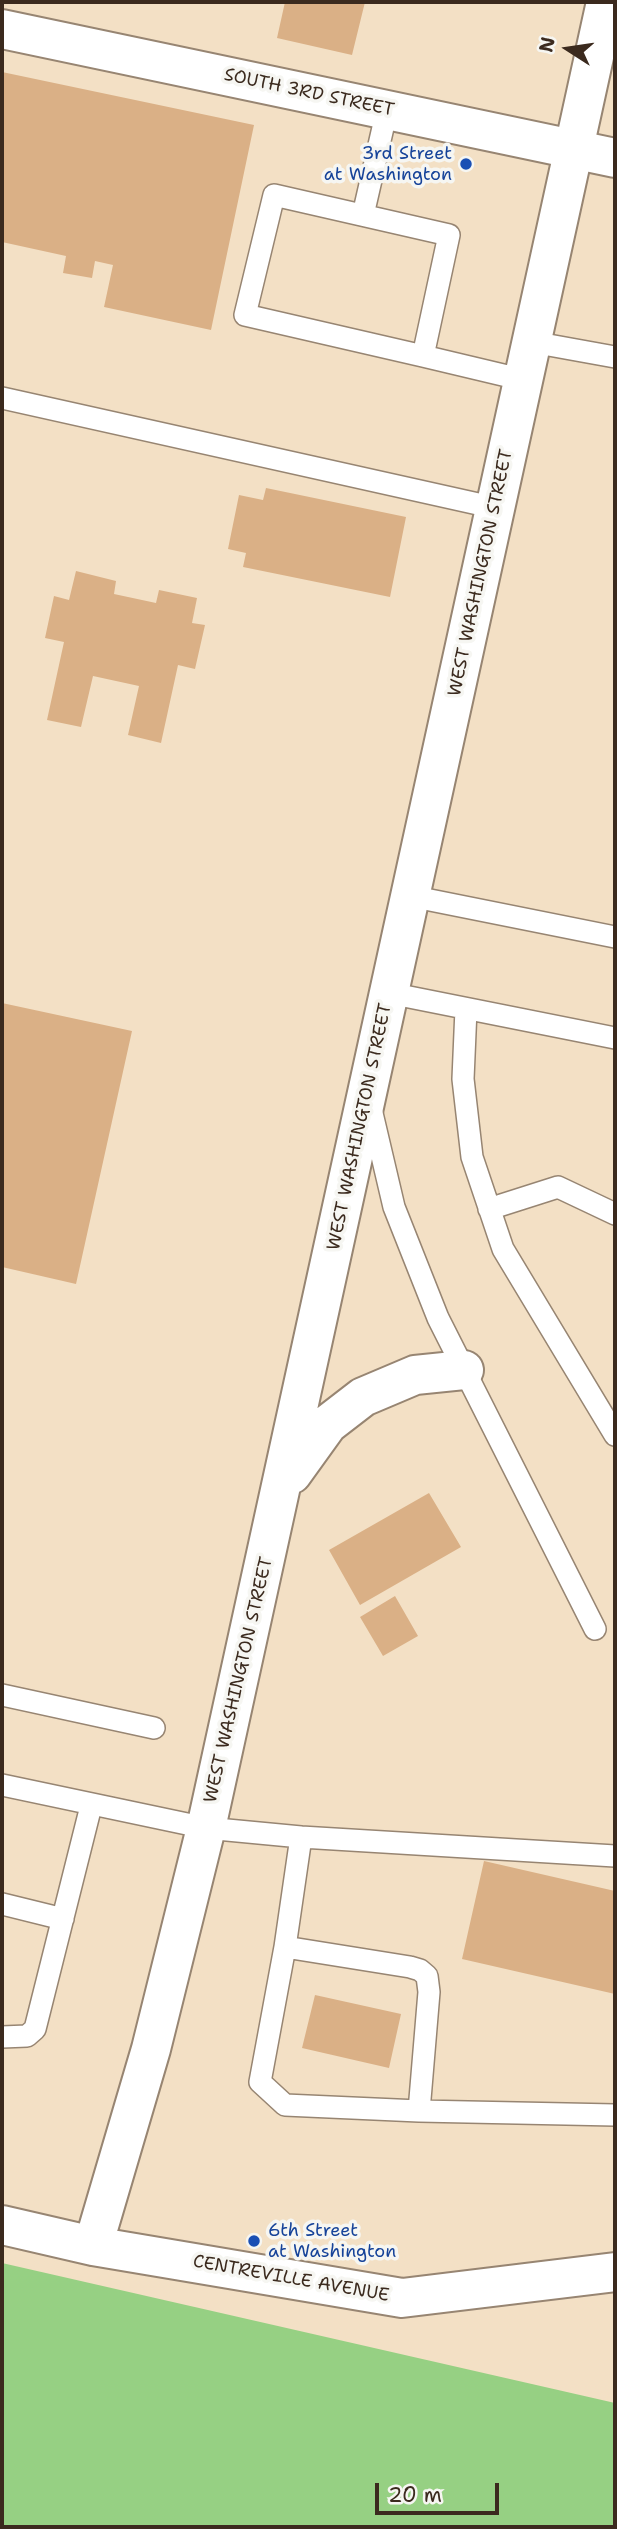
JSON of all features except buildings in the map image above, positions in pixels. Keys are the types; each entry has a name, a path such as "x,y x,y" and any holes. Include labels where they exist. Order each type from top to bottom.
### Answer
{"main road":[{"name":"WEST WASHINGTON STREET","path":"93,2246 151,2049 206,1828 283,1488 606,2"},
{"name":"SOUTH 3RD STREET","path":"2,29 615,158"},
{"path":"283,1488 328,1424 363,1397 415,1375 464,1370"},
{"name":"CENTREVILLE AVENUE","path":"2,2224 93,2246 402,2298 615,2272"}],"lane":[{"path":"363,215 387,110"},
{"path":"423,356 449,235 274,195 245,315 524,380"},
{"path":"532,342 615,357"},
{"path":"2,398 496,508"},
{"path":"410,896 615,937"},
{"path":"389,993 615,1038"},
{"path":"466,1009 463,1079 472,1157 489,1209 503,1249 615,1435"},
{"path":"368,1093 394,1207 438,1318 595,1629"},
{"path":"489,1209 558,1187 615,1214"},
{"path":"2,1695 154,1728"},
{"path":"2,1785 91,1806 206,1828 301,1837 615,1856"},
{"path":"2,2037 27,2036 35,2029 91,1806"},
{"path":"301,1837 285,1947 260,2082 285,2105 615,2115"},
{"path":"2,1905 63,1919"},
{"path":"285,1947 420,1969 427,1976 429,1992 419,2111"}],"green space":[{"path":"2,2263 615,2403 615,2527 2,2527"}],"place":[{"name":"3rd Street at Washington","path":"466,164"},
{"name":"6th Street at Washington","path":"254,2241"}]}
